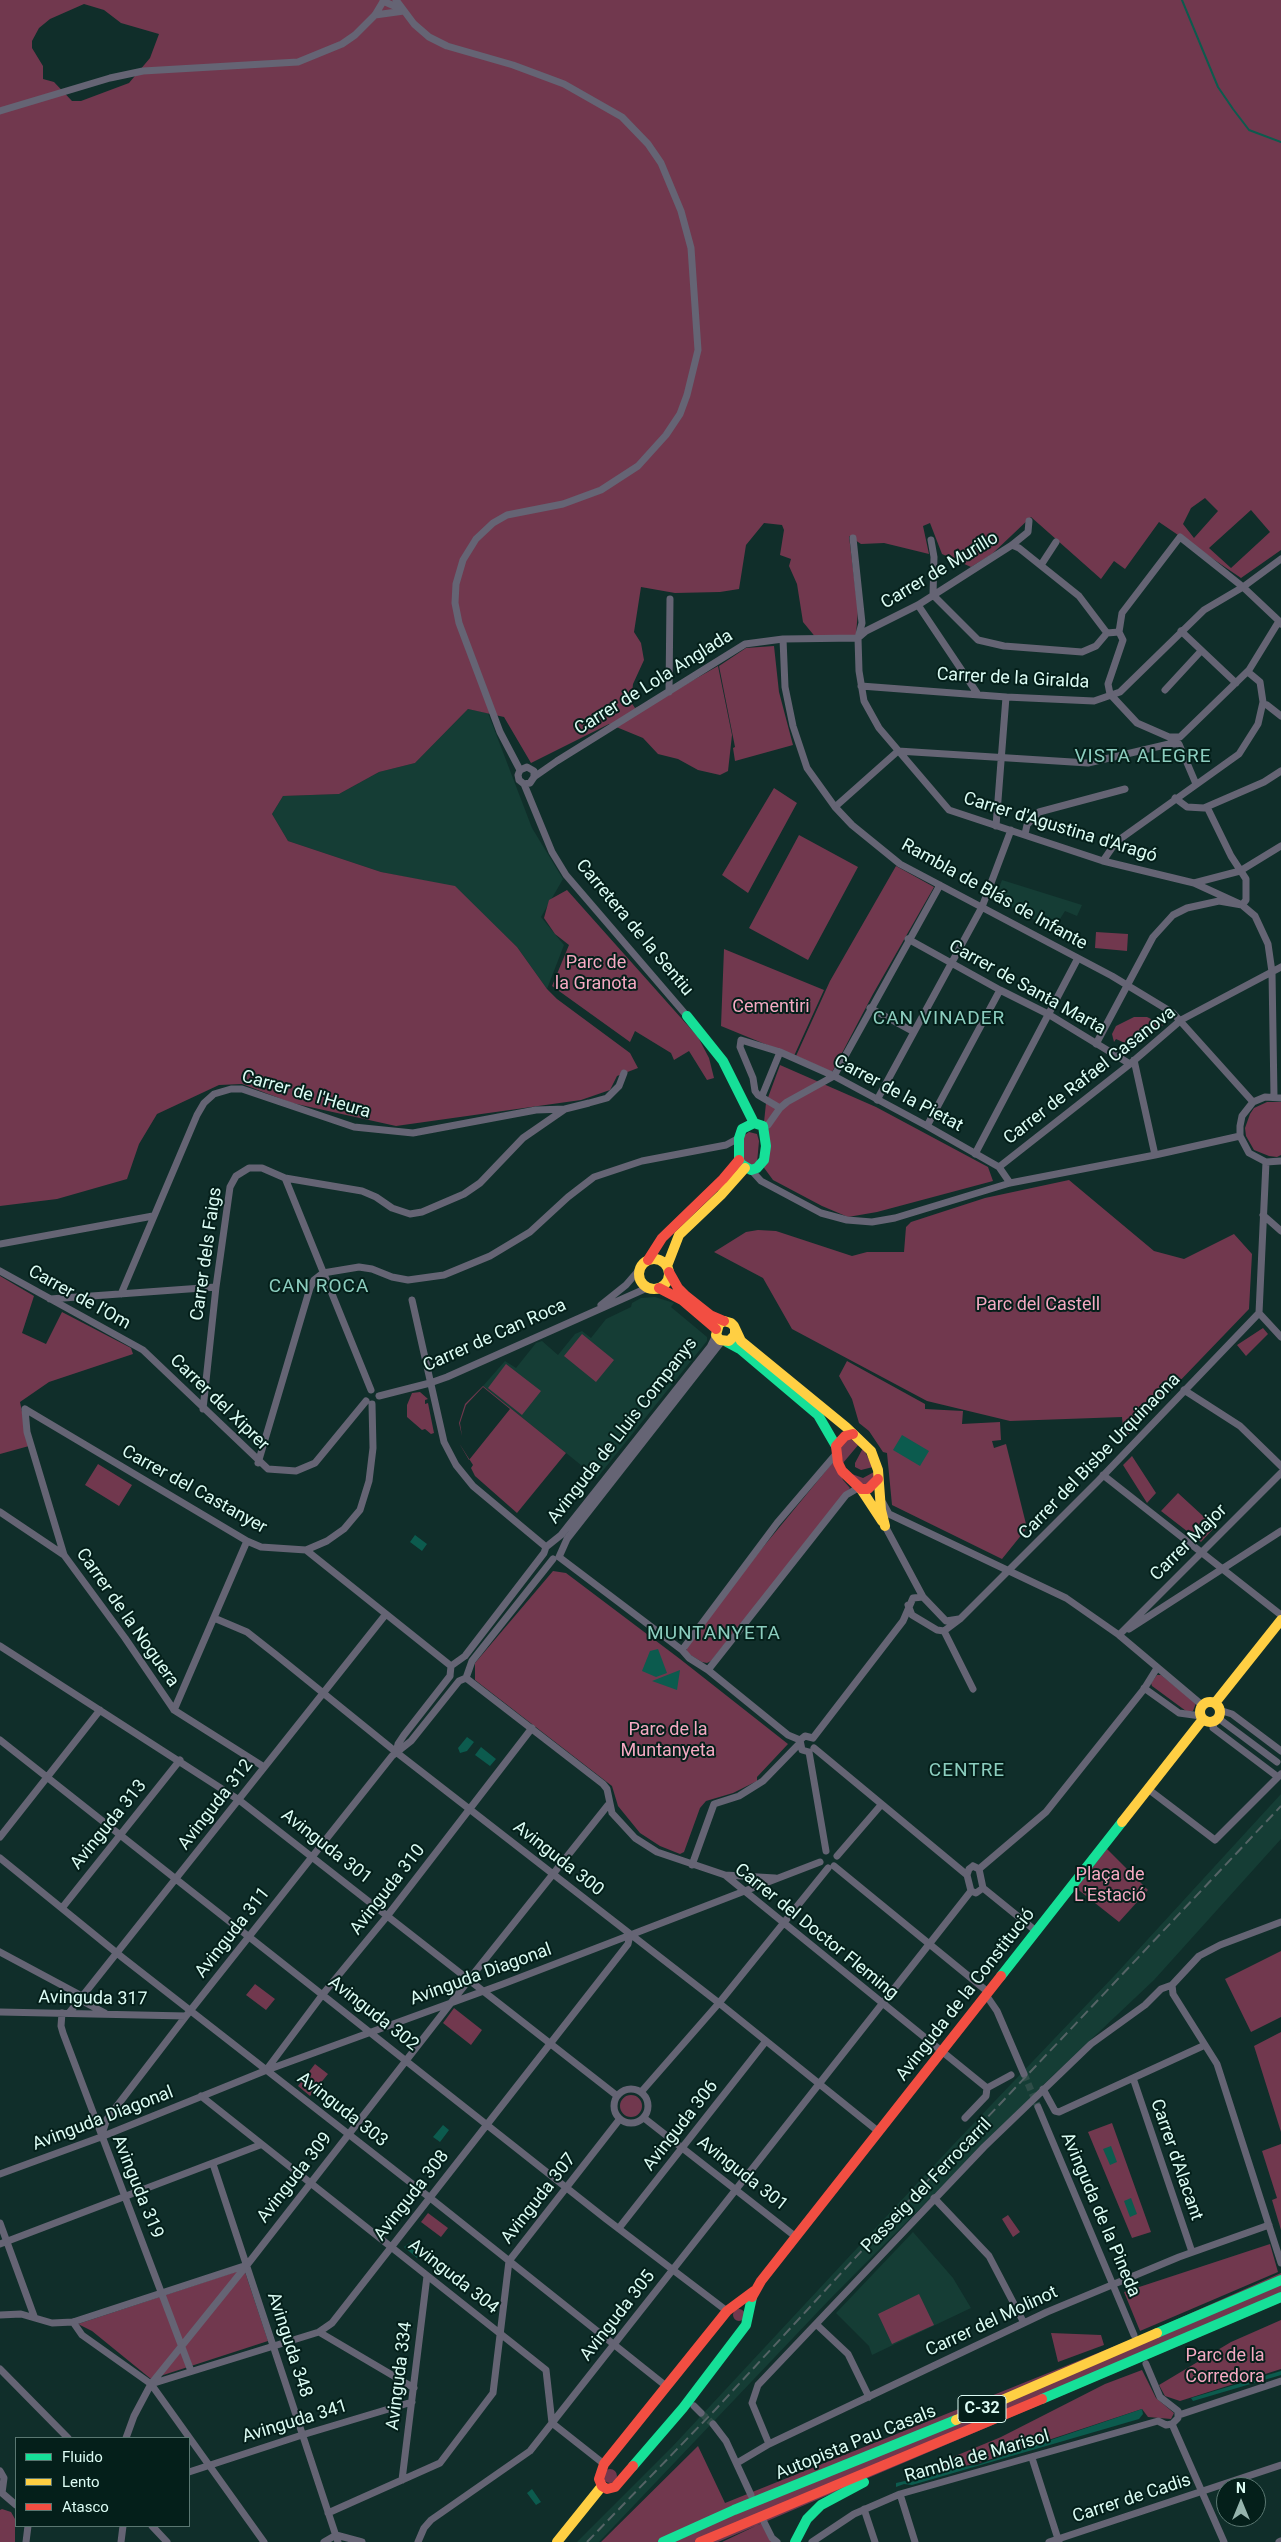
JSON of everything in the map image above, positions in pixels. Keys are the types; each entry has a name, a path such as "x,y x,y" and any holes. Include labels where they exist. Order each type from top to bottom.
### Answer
{"main road":[{"name":"Carretera de la Sentiu","path":"686,1016 723,1062 754,1125"},
{"path":"659,1288 667,1282 668,1269 679,1235 721,1195 743,1163 738,1138 754,1125 766,1138 764,1160 757,1168 743,1163"},
{"path":"743,1163 723,1179 662,1238 639,1270 640,1281 647,1288 659,1288 682,1300 720,1337 740,1349 818,1415 827,1427 842,1472 859,1489 885,1526"},
{"path":"648,1260 658,1260 668,1269 678,1288 686,1296 710,1315 724,1322 731,1323 741,1341 871,1451 878,1470 885,1526"},
{"path":"720,1337 724,1322"},
{"path":"720,1337 734,1337 735,1329"},
{"path":"836,1450 845,1436 853,1434"},
{"path":"859,1489 868,1489 878,1479"},
{"path":"1217,1713 1208,1702 1202,1705 1202,1717 1210,1722 1217,1713 1281,1620"},
{"name":"Avinguda de la Constitució","path":"602,2486 607,2489 615,2487 693,2409 693,2395 746,2325 754,2291 942,2053 1202,1717"},
{"name":"Autopista Pau Casals","path":"663,2542 734,2510 938,2428 1281,2280"},
{"name":"Avinguda de la Constitució","path":"604,2464 727,2311 737,2305 747,2294 754,2291"},
{"name":"Autopista Pau Casals","path":"700,2542 986,2424 1281,2297"},
{"path":"737,2305 745,2305 750,2309"},
{"path":"795,2542 807,2519 828,2500 986,2424"},
{"path":"557,2542 602,2486 599,2479 604,2464"}],"street":[{"path":"0,111 135,72 174,68 298,62 342,44 355,35 375,15 384,0 404,11"},
{"path":"396,0 418,28 429,38 447,46 513,65 564,84 622,116 648,144 669,180 681,211 694,267 698,334 695,366 680,414 652,452 638,466 618,480 585,498 507,515 493,523 476,539 463,560 456,584 455,603 458,623 500,732 520,770 518,778 524,784 530,783 534,777 530,768 520,770"},
{"path":"401,0 404,11"},
{"path":"375,15 404,11"},
{"name":"Carrer de Murillo","path":"858,638 866,631 918,605 1012,546 1028,532 1029,522"},
{"name":"Carrer d'Agustina d'Aragó","path":"853,538 862,623 858,638 861,686 864,701 879,728 949,810 1103,860 1194,883 1242,905"},
{"path":"835,807 898,751 1088,763 1180,740 1248,672 1280,623 1243,586 1180,538 1122,613 1119,632 1123,640 1108,684 1110,694 1137,723 1180,740"},
{"path":"931,540 934,557 933,595 978,640 1004,646 1082,652 1096,646 1107,634 1119,632"},
{"path":"1041,565 1056,542"},
{"path":"1012,546 1019,548 1079,596 1107,634"},
{"name":"Carrer de la Giralda","path":"861,686 976,693 1006,697 1094,701 1120,692 1132,683 1181,631 1204,610 1243,586 1281,559"},
{"path":"669,692 670,599"},
{"path":"918,605 976,693"},
{"path":"1181,631 1236,683"},
{"name":"Carrer de Lola Anglada","path":"534,777 745,644 783,638 858,638"},
{"name":"Rambla de Blás de Infante","path":"783,638 785,687 793,726 807,768 835,807 852,825 900,864 1078,958 1173,1013 1253,1102"},
{"path":"1165,690 1202,651"},
{"path":"1103,860 1116,842 1239,754 1258,724 1263,702 1260,682 1248,672"},
{"path":"996,826 1006,697"},
{"path":"1267,705 1281,716"},
{"path":"1180,740 1196,784"},
{"path":"1175,798 1187,807 1207,806 1264,782 1281,771"},
{"name":"Carretera de la Sentiu","path":"524,784 552,852 566,875 686,1016"},
{"path":"1026,834 1027,825 1040,812 1125,789"},
{"path":"1207,806 1240,871 1246,879 1246,900 1242,905"},
{"path":"877,1100 982,908 1010,830"},
{"name":"Carrer d'Agustina d'Aragó","path":"1194,883 1240,871 1281,846"},
{"path":"1214,892 1215,878"},
{"path":"754,1125 768,1125 780,1108 834,1076 908,939 940,885"},
{"path":"1096,1044 1153,937 1173,915 1187,908 1219,900 1242,905 1255,916 1268,944 1272,972 1278,1097 1253,1102 1242,1116 1240,1136 1249,1153 1266,1162 1281,1161"},
{"name":"Carrer de Santa Marta","path":"908,939 1000,990 1048,1014 1096,1044 1132,1062"},
{"path":"975,1154 1078,958"},
{"name":"Carrer de Rafael Casanova","path":"999,1167 1132,1062 1181,1020 1281,968"},
{"path":"927,1126 1000,990"},
{"path":"870,1008 914,1032"},
{"name":"Carrer de la Pietat","path":"762,1096 755,1091 753,1078 739,1043 740,1040 780,1052 834,1076 999,1167"},
{"path":"780,1052 762,1096 780,1108"},
{"path":"1132,1062 1155,1155"},
{"name":"Carrer de l'Heura","path":"121,1294 204,1104 214,1094 230,1088 242,1089 354,1127 413,1132 536,1110 565,1109 607,1098 619,1086 624,1073"},
{"name":"Carrer dels Faigs","path":"203,1409 226,1208 230,1187 236,1176 249,1168 262,1168 286,1178 362,1191 410,1214 422,1212 464,1194 480,1183 523,1138 565,1109"},
{"path":"726,1145 761,1181 821,1213 847,1220 865,1222 895,1218 1010,1183 1155,1155 1240,1136"},
{"path":"258,1462 310,1288 314,1280 323,1273 359,1268 372,1269 392,1277 408,1280 444,1275 490,1256 530,1232 568,1196 594,1177 642,1161 726,1145 738,1138"},
{"path":"761,1181 764,1160"},
{"path":"1266,1162 1259,1313 1281,1337"},
{"path":"999,1167 1010,1183"},
{"path":"286,1178 370,1390"},
{"path":"1263,1215 1281,1231"},
{"path":"0,1244 154,1216"},
{"name":"Carrer de Can Roca","path":"595,1310 626,1285 639,1270"},
{"name":"Carrer de l'Om","path":"0,1272 143,1350"},
{"path":"50,1299 216,1287"},
{"name":"Carrer de Can Roca","path":"378,1396 430,1383 647,1288"},
{"path":"412,1300 444,1442 456,1465 473,1486 547,1548"},
{"name":"Carrer del Bisbe Urquinaona","path":"944,1631 960,1619 1011,1570 1259,1313"},
{"name":"Avinguda de Lluis Companys","path":"454,1664 465,1656 547,1548 561,1535 710,1347 720,1337"},
{"name":"Avinguda de Lluis Companys","path":"396,1752 411,1741 464,1677 472,1661 558,1556 720,1337"},
{"name":"Carrer del Xiprer","path":"143,1350 258,1462 268,1469 288,1472 305,1469 315,1463 369,1403"},
{"path":"370,1390 376,1391 378,1396 377,1402 369,1403 365,1394 370,1390"},
{"path":"1184,1390 1240,1426 1281,1466"},
{"name":"Carrer del Castanyer","path":"25,1409 247,1542 262,1547 306,1550 327,1541 344,1529 360,1510 369,1481 373,1448 369,1403"},
{"name":"Carrer de la Noguera","path":"25,1409 27,1432 64,1556 125,1638 174,1710 264,1768"},
{"path":"682,1650 777,1523 836,1450"},
{"name":"Carrer Major","path":"1118,1636 1281,1473"},
{"path":"1103,1475 1281,1615"},
{"path":"708,1670 846,1495 859,1489"},
{"path":"880,1494 889,1514 1011,1570 1066,1598 1118,1636 1202,1705"},
{"path":"0,1512 64,1556"},
{"path":"885,1526 925,1599 929,1610 925,1615 903,1621"},
{"path":"1118,1636 1281,1531"},
{"path":"174,1710 247,1542"},
{"path":"547,1548 557,1545 558,1556"},
{"path":"547,1548 547,1558 558,1556 799,1742 802,1750 812,1750 967,1875"},
{"path":"306,1550 386,1614 454,1664 464,1664 464,1677 450,1676"},
{"path":"813,1738 903,1621 908,1605 913,1598 915,1581"},
{"path":"913,1598 925,1599 936,1613 946,1621 960,1619"},
{"path":"908,1605 916,1616 937,1630 944,1631 973,1689"},
{"name":"Avinguda 312","path":"66,2013 176,1880 322,1692 386,1614"},
{"name":"Avinguda 300","path":"214,1618 247,1632 396,1752 719,2003 879,2132"},
{"name":"Avinguda 301","path":"0,1646 180,1760 239,1800 552,2043 616,2095"},
{"path":"396,1752 398,1744 404,1735 450,1676 454,1664"},
{"path":"980,1869 1046,1812 1144,1688 1157,1668"},
{"name":"Carrer del Doctor Fleming","path":"464,1677 602,1784 608,1795 608,1805 612,1813 635,1838 657,1852 725,1875 743,1892 783,1922 881,2004 987,2088"},
{"path":"1144,1688 1179,1714 1202,1717"},
{"path":"0,1837 49,1778 100,1710"},
{"path":"1217,1713 1232,1714 1281,1751"},
{"path":"1217,1713 1277,1762"},
{"path":"1148,1789 1215,1840 1279,1776 1213,1728 1217,1713"},
{"name":"Avinguda 310","path":"267,2070 323,1994 388,1915 532,1728"},
{"path":"692,1865 714,1804 739,1796 763,1781 805,1736 813,1738"},
{"path":"813,1738 815,1742 812,1750 826,1851"},
{"name":"Avinguda 302","path":"0,1740 119,1836 727,2311"},
{"name":"Avinguda 311","path":"101,2137 107,2119 188,2013 396,1752"},
{"name":"Avinguda 313","path":"62,1908 180,1760"},
{"name":"Avinguda 309","path":"126,2437 134,2416 150,2384 247,2265 309,2183 608,1805"},
{"path":"642,2091 719,2003 783,1922 831,1866 837,1856 881,1805"},
{"path":"826,1851 830,1851 837,1856"},
{"path":"826,1851 820,1856 820,1862 831,1866 930,1943 987,1994 997,2012 1024,2074"},
{"name":"Avinguda 303","path":"0,1858 188,2013 267,2070 666,2386"},
{"name":"Avinguda Diagonal","path":"0,2174 101,2137 267,2070 485,1991 820,1862"},
{"path":"980,1869 974,1866 969,1869 967,1875 971,1891 976,1893 983,1888"},
{"path":"980,1869 983,1888 1036,1930"},
{"name":"Avinguda Diagonal","path":"725,1875 777,1878"},
{"name":"Avinguda 305","path":"418,2542 424,2528 431,2520 530,2451 971,1891"},
{"name":"Passeig del Ferrocarril","path":"769,2444 754,2410 753,2395 758,2385 934,2198 1043,2088 1091,2044 1145,2005 1161,1988 1174,1982 1205,1953 1281,1922"},
{"name":"Avinguda 308","path":"150,2384 318,2332 332,2323 429,2197 552,2043 628,1944 630,1935"},
{"path":"0,1952 82,1996 86,2003 107,2014"},
{"path":"1174,1982 1173,1994 1217,2064 1281,2263"},
{"name":"Avinguda 317","path":"0,2012 188,2013"},
{"name":"Avinguda 319","path":"66,2013 61,2026 101,2137 127,2197 191,2371"},
{"name":"Avinguda 306","path":"619,2228 766,2041"},
{"path":"1043,2088 1055,2111 1059,2112 1206,2045"},
{"path":"965,2118 986,2096 987,2088 1011,2075"},
{"name":"Carrer d'Alacant","path":"1133,2078 1192,2252"},
{"path":"634,2088 642,2091 648,2098 648,2108 644,2118 633,2124 620,2120 614,2111 616,2095 634,2088"},
{"name":"Avinguda 304","path":"201,2096 260,2145 546,2370 552,2423"},
{"name":"Avinguda de la Pineda","path":"1038,2107 1134,2335"},
{"name":"Avinguda 301","path":"644,2118 736,2188 796,2237"},
{"name":"Avinguda 307","path":"328,2513 440,2463 493,2394 509,2261 620,2120"},
{"path":"4,2243 260,2145"},
{"name":"Avinguda 348","path":"213,2164 337,2539"},
{"path":"934,2198 989,2256 1024,2323"},
{"path":"0,2223 4,2243 34,2316"},
{"name":"Carrer del Molinot","path":"736,2463 769,2444 1113,2283 1192,2252 1269,2225"},
{"path":"0,2315 34,2316 52,2323 73,2322 247,2265"},
{"name":"Avinguda 334","path":"402,2480 427,2276"},
{"path":"73,2322 82,2335 150,2384 187,2437"},
{"path":"816,2324 848,2354 869,2397"},
{"path":"318,2332 414,2388"},
{"path":"1146,2364 1160,2397 1176,2407 1179,2415"},
{"path":"0,2369 67,2437"},
{"path":"1224,2542 1172,2424 1179,2415 1281,2382"},
{"name":"Avinguda 341","path":"190,2472 412,2402"},
{"name":"Rambla de Marisol","path":"812,2542 864,2509 900,2494 1158,2421 1166,2425 1172,2424"},
{"path":"552,2423 604,2464"},
{"path":"713,2424 726,2441 751,2495"},
{"path":"190,2441 264,2542"},
{"path":"1032,2458 1059,2540"},
{"name":"Carrer de Cadis","path":"1049,2542 1281,2466"},
{"path":"0,2471 4,2478 1,2494 15,2504"},
{"path":"900,2494 915,2542"},
{"path":"864,2509 875,2542"},
{"path":"764,2522 773,2541"},
{"path":"26,2542 28,2527"},
{"path":"121,2542 123,2527"},
{"path":"153,2527 167,2542"},
{"path":"324,2542 337,2539 362,2542"}],"shaded area":[{"path":"468,709 488,713 532,828 563,879 541,917 564,945 547,989 517,947 455,887 381,872 288,841 272,814 283,796 339,794 379,772 415,763"},
{"path":"1002,880 1082,905 1077,916 1065,911 1053,930 995,898"},
{"path":"655,1297 674,1303 671,1307 707,1337 707,1341 597,1478 483,1386 505,1361 516,1368 536,1343 542,1341 558,1355 575,1334 582,1331 591,1338 606,1319 631,1307 632,1303 641,1298"},
{"path":"902,1435 929,1451 920,1466 893,1450"},
{"path":"415,1535 427,1544 422,1551 410,1542"},
{"path":"658,1649 667,1673 656,1677 642,1671 650,1651"},
{"path":"680,1670 677,1690 652,1681"},
{"path":"467,1737 474,1742 467,1751 460,1753 458,1748"},
{"path":"481,1747 496,1759 490,1766 475,1755"},
{"path":"1281,1794 1281,1839 1154,1980 1044,2084 831,2298 599,2542 577,2542 672,2447 952,2146 1115,1975"},
{"path":"443,2125 449,2130 440,2142 433,2137"},
{"path":"1111,2146 1117,2162 1110,2165 1103,2149"},
{"path":"1131,2198 1137,2214 1130,2217 1124,2201"},
{"path":"913,2232 953,2278 971,2308 872,2355 869,2346 836,2313"},
{"path":"411,2242 423,2251 417,2258 404,2247"},
{"path":"1281,2371 1281,2375 1193,2401 1191,2398"},
{"path":"1142,2409 1143,2414 1139,2419 912,2485 904,2484 896,2487 896,2483 911,2482 933,2476 936,2471 977,2465"},
{"path":"532,2489 541,2502 536,2505 527,2493"}],"green space":[{"path":"0,0 1281,0 1281,550 1241,578 1159,522 1125,569 1114,561 1101,579 1031,517 992,554 971,567 942,554 930,523 923,526 929,554 884,543 861,544 849,536 858,610 856,635 817,639 803,622 797,584 789,566 791,559 780,555 784,530 782,525 764,523 746,545 739,589 720,592 675,593 641,587 634,632 641,643 644,660 633,684 631,702 635,708 674,691 718,666 732,735 728,771 720,775 698,770 678,759 658,754 643,738 609,724 531,763 504,717 468,709 415,763 379,772 339,794 283,796 272,814 288,841 381,872 455,886 517,947 547,989 557,999 630,1053 638,1068 617,1076 610,1090 581,1100 396,1126 292,1103 242,1084 219,1085 157,1114 139,1144 127,1179 57,1199 0,1206","holes":["84,4 104,10 121,23 159,34 150,58 129,83 81,101 72,101 54,82 43,79 43,66 32,48 32,41 39,28 50,19","1205,498 1218,511 1194,538 1183,524 1191,508","1251,510 1270,532 1231,568 1209,548"]},
{"path":"774,646 779,692 793,745 735,761 733,748 735,747 719,666 746,648"},
{"path":"774,788 797,803 748,893 722,875"},
{"path":"799,835 858,867 808,960 749,928"},
{"path":"896,866 934,887 873,994 832,1072 796,1056 830,981"},
{"name":"Parc de la Granota","path":"567,890 698,1037 709,1058 714,1078 707,1080 689,1051 674,1060 671,1053 635,1031 630,1042 552,986 569,945 555,934 544,918 549,900"},
{"path":"1096,932 1128,934 1127,951 1095,948"},
{"name":"Cementiri","path":"724,949 824,990 794,1056 721,1026"},
{"path":"1134,1017 1147,1017 1163,1025 1139,1044 1137,1042 1125,1043 1116,1039 1114,1042 1112,1034 1116,1026"},
{"path":"780,1065 876,1107 988,1167 993,1181 877,1212 848,1217 822,1206 773,1180 762,1165 763,1132 766,1103"},
{"path":"1267,1102 1281,1102 1281,1155 1277,1157 1254,1150 1246,1136 1245,1128 1250,1114 1254,1108"},
{"path":"749,1132 757,1134 759,1141 757,1163 751,1166 742,1160 742,1137"},
{"name":"Parc del Castell","path":"1069,1180 1154,1251 1184,1259 1234,1234 1252,1254 1249,1309 1124,1439 1122,1417 1010,1421 927,1401 792,1329 763,1278 714,1252 746,1232 758,1230 776,1231 852,1256 867,1252 904,1252 906,1227 911,1222 985,1198"},
{"path":"0,1276 34,1296 22,1333 46,1344 62,1312 131,1348 133,1354 49,1382 20,1402 29,1446 0,1454"},
{"path":"1263,1328 1268,1334 1246,1356 1237,1345"},
{"path":"582,1334 614,1360 596,1382 564,1356"},
{"path":"847,1361 925,1404 925,1409 963,1411 962,1424 1000,1422 1001,1440 992,1441 994,1448 1006,1444 1027,1528 1002,1559 892,1505 887,1453 883,1452 869,1431 859,1423 852,1399 839,1376"},
{"path":"506,1364 541,1391 522,1415 488,1388"},
{"path":"483,1386 566,1453 517,1513 475,1476 471,1468 473,1465 469,1459 510,1409 483,1387 466,1405 460,1423 462,1436 459,1423 465,1404"},
{"path":"420,1392 428,1399 425,1400 425,1404 428,1403 434,1433 431,1434 425,1429 422,1430 407,1417 407,1405 412,1393"},
{"path":"847,1440 852,1440 859,1444 843,1463 840,1448"},
{"path":"863,1448 873,1467 861,1470 855,1467 855,1463"},
{"path":"1132,1456 1156,1493 1147,1503 1123,1465"},
{"path":"834,1461 843,1480 850,1488 711,1661 707,1663 702,1662 687,1653 687,1645 759,1552"},
{"path":"98,1464 132,1485 119,1506 85,1485"},
{"path":"874,1472 874,1479 868,1485 859,1485 849,1473 863,1478"},
{"path":"1178,1493 1215,1527 1201,1542 1161,1511"},
{"name":"Parc de la Muntanyeta","path":"553,1571 566,1573 788,1744 757,1777 757,1781 733,1793 706,1801 700,1808 684,1852 680,1854 660,1846 640,1833 618,1806 612,1786 475,1680 475,1663"},
{"path":"1157,1675 1161,1675 1196,1703 1193,1711 1186,1711 1152,1686 1151,1683"},
{"name":"Plaça de L'Estació","path":"1107,1849 1148,1890 1119,1922 1076,1888"},
{"path":"1281,1951 1281,2017 1251,2032 1225,1979"},
{"path":"255,1984 275,1999 266,2010 246,1995"},
{"path":"454,2008 482,2030 471,2045 443,2023"},
{"path":"1281,2032 1281,2132 1254,2046"},
{"path":"315,2064 328,2074 310,2096 298,2086"},
{"path":"631,2095 639,2098 642,2106 639,2114 631,2117 623,2114 620,2106 623,2098"},
{"path":"1112,2123 1151,2232 1132,2238 1088,2132"},
{"path":"1281,2144 1281,2230 1272,2200 1277,2198 1262,2151"},
{"path":"428,2213 448,2228 441,2237 421,2222"},
{"path":"1008,2215 1020,2232 1013,2237 1002,2219"},
{"path":"1270,2244 1278,2272 1140,2331 1124,2292"},
{"path":"244,2269 268,2341 151,2379 92,2331 78,2324"},
{"path":"1281,2273 1281,2302 718,2542 601,2542 698,2446 725,2503 1135,2338"},
{"path":"919,2294 934,2325 892,2344 878,2314"},
{"path":"741,2309 744,2310 744,2320 737,2321 734,2320 733,2313 734,2310"},
{"name":"Parc de la Corredora","path":"1281,2320 1281,2369 1180,2401 1165,2396 1159,2385 1231,2342"},
{"path":"1051,2333 1101,2335 1104,2345 1058,2362"},
{"name":"Parc de la Corredora","path":"1142,2370 1156,2398 1174,2413 1171,2419 1148,2417 1142,2409 976,2464 936,2470 936,2464 1001,2437 1105,2384"},
{"path":"607,2469 613,2469 617,2476 613,2483 607,2483 603,2479 603,2473"},
{"path":"0,2510 11,2512 15,2519 15,2542 0,2542"},
{"path":"764,2522 773,2542 722,2542"}],"waterway":[{"path":"1182,0 1218,87 1233,109 1249,130 1281,142"}],"tunnel":[{"path":"1024,2074 1038,2107"},
{"path":"701,2413 713,2424"}],"railway":[{"path":"587,2542 715,2410 868,2244 1281,1806"}],"traffic: fast":[{"path":"687,1016 723,1061 754,1123"},
{"path":"754,1123 763,1126 766,1146 764,1160 757,1168 751,1170 741,1164 739,1160 739,1138 742,1129 754,1123"},
{"path":"727,1342 740,1349 818,1415 836,1446"},
{"path":"1001,1976 1122,1822"},
{"path":"1157,2333 1281,2280"},
{"path":"633,2466 683,2408 746,2325 752,2297"},
{"path":"1042,2399 1281,2297"},
{"path":"663,2542 734,2510 956,2420"},
{"path":"795,2542 807,2519 821,2505 864,2482"}],"traffic: slow":[{"path":"667,1266 679,1235 721,1195 745,1168"},
{"path":"654,1259 665,1263 669,1274 665,1285 654,1289 643,1285 639,1274 643,1263 654,1259"},
{"path":"735,1329 735,1335 729,1341 720,1340 716,1335 719,1324 724,1321 731,1323 734,1326 741,1341 846,1427 871,1451 878,1470 881,1510 885,1526"},
{"path":"861,1489 882,1521"},
{"path":"1215,1703 1281,1620"},
{"path":"1210,1702 1217,1705 1220,1712 1217,1719 1210,1722 1203,1719 1200,1712 1203,1705 1210,1702"},
{"path":"1122,1822 1203,1719"},
{"path":"956,2420 1157,2333"},
{"path":"557,2542 602,2486"}],"traffic: jam":[{"path":"648,1260 662,1238 723,1179 739,1160"},
{"path":"669,1272 678,1288 686,1296 710,1315 724,1321"},
{"path":"659,1288 682,1300 716,1329"},
{"path":"853,1434 845,1436 836,1446 838,1463 842,1471 861,1489 868,1489 878,1479"},
{"path":"752,2297 761,2281 1001,1976"},
{"path":"633,2466 615,2487 607,2489 602,2486 599,2479 604,2464 727,2311 754,2291"},
{"path":"700,2542 1042,2399"}],"district":[{"name":"VISTA ALEGRE","path":"1143,757"},
{"name":"CAN VINADER","path":"939,1019"},
{"name":"CAN ROCA","path":"319,1287"},
{"name":"MUNTANYETA","path":"714,1634"},
{"name":"CENTRE","path":"967,1771"}]}
